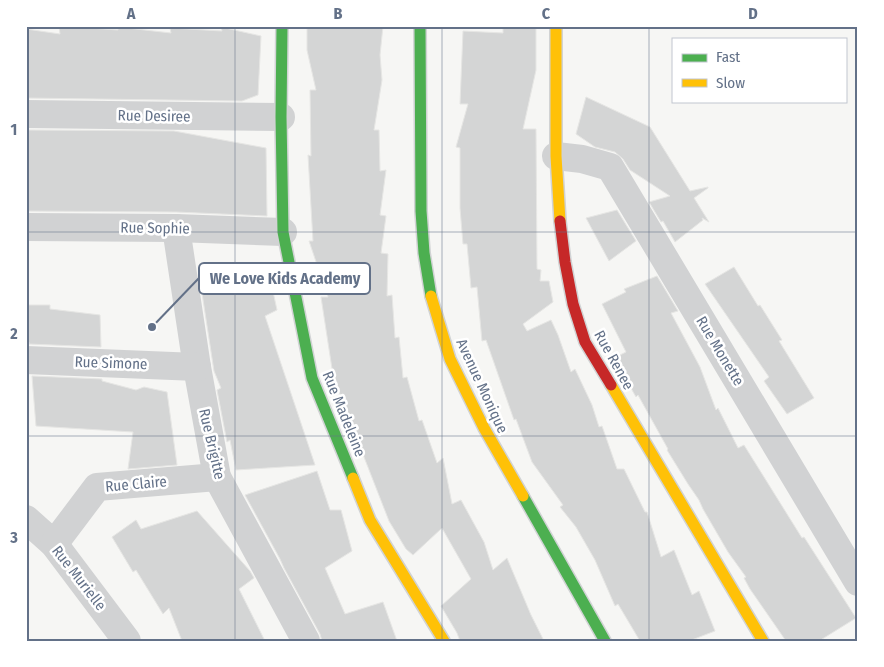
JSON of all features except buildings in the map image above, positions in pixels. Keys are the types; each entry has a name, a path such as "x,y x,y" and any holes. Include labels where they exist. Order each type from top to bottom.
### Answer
{"street":[{"name":"Rue Madeleine","path":"282,26 283,232 312,378 370,520 444,641"},
{"name":"Avenue Monique","path":"420,26 421,211 424,253 432,299 450,359 484,428 605,641"},
{"name":"Rue Renee","path":"556,26 556,156 559,217 573,304 585,342 763,641"},
{"name":"Rue Desiree","path":"26,114 281,118"},
{"name":"Rue Monette","path":"556,156 582,159 610,167 858,582"},
{"name":"Rue Sophie","path":"26,227 176,228 283,232"},
{"name":"Rue Brigitte","path":"176,228 197,367 217,477 306,641"},
{"name":"Rue Simone","path":"26,360 197,367"},
{"name":"Rue Claire","path":"54,544 97,487 217,477"},
{"name":"Rue Murielle","path":"26,520 54,544 127,641"}],"traffic: fast":[{"path":"282,26 283,232 312,378 353,478"},
{"path":"420,26 421,211 424,253 431,296"},
{"path":"523,496 605,641"}],"traffic: slow":[{"path":"556,26 556,156 560,221"},
{"path":"431,296 450,359 484,428 523,496"},
{"path":"611,385 763,641"},
{"path":"353,478 370,520 444,641"}],"traffic: jam":[{"path":"560,221 573,304 585,342 611,385"}],"place":[{"name":"We Love Kids Academy","path":"152,327"}]}
